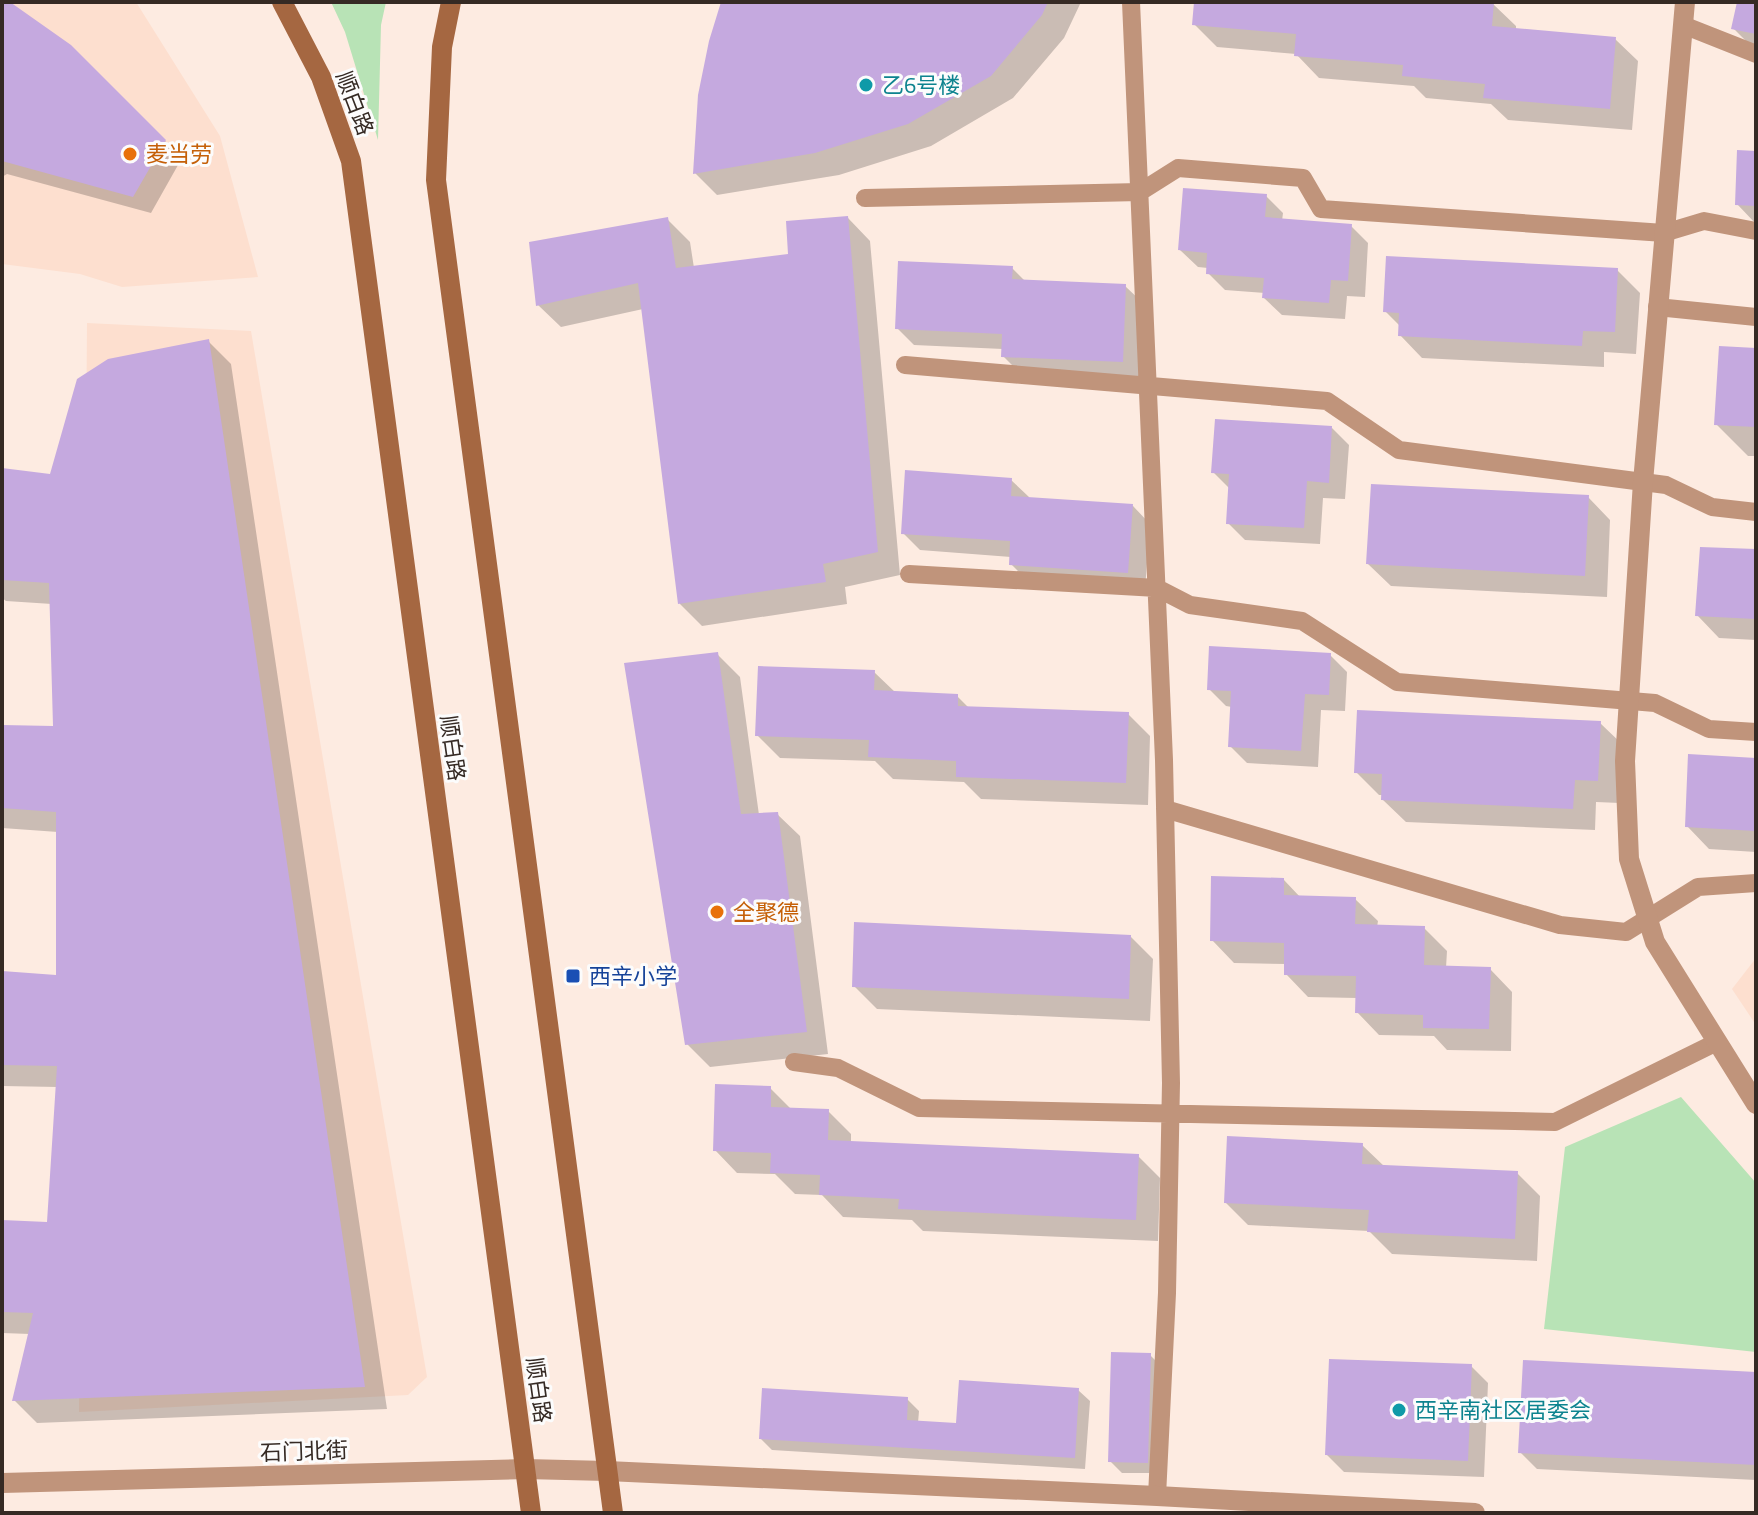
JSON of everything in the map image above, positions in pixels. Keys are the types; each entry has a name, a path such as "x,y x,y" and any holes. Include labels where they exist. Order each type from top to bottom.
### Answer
{"main road":[{"name":"顺白路","path":"282,2 321,77 351,161 531,1513"},
{"path":"451,2 442,47 436,180 613,1513"}],"street":[{"path":"1685,2 1643,482 1625,761 1629,859 1655,942 1756,1104"},
{"name":"石门北街","path":"2,1483 525,1469 1475,1513"}],"lane":[{"path":"1131,2 1165,809 1171,1114 1167,1293 1157,1496"},
{"path":"1683,25 1756,54"},
{"path":"865,198 1140,192 1178,168 1303,178 1321,209 1664,233 1704,221 1756,231"},
{"path":"1657,307 1756,317"},
{"path":"905,365 1327,401 1399,450 1666,485 1712,507 1756,512"},
{"path":"909,574 1157,588 1190,605 1302,621 1397,682 1655,703 1709,729 1756,732"},
{"path":"1165,809 1560,925 1626,932 1698,887 1756,883"},
{"path":"794,1062 838,1068 919,1108 1555,1122 1717,1042"}],"shaded area":[{"path":"2,2 136,2 220,136 258,277 122,287 80,274 2,264"},
{"path":"87,323 251,331 427,1377 408,1395 79,1412"},
{"path":"1756,958 1756,1025 1732,989"}],"green space":[{"path":"331,2 386,2 381,25 378,140 345,32"},
{"path":"1681,1097 1756,1183 1756,1352 1544,1329 1565,1147"}],"building":[{"path":"2,2 10,2 71,45 166,140 133,197 2,161"},
{"name":"乙6号楼","path":"721,2 1048,2 1042,15 991,76 908,124 815,153 693,174 698,95"},
{"path":"1194,2 1494,2 1492,26 1616,37 1610,109 1483,98 1485,84 1402,76 1403,65 1294,56 1296,34 1192,25"},
{"path":"1737,2 1756,2 1756,34 1731,29"},
{"path":"1737,150 1756,151 1756,206 1735,205"},
{"path":"1183,188 1267,194 1265,217 1352,224 1348,281 1331,280 1329,303 1262,298 1264,278 1206,274 1207,253 1178,250"},
{"path":"848,216 878,552 823,564 826,582 678,604 638,283 536,306 529,242 668,217 676,268 788,254 786,221"},
{"path":"1386,256 1618,268 1615,332 1583,331 1582,346 1398,336 1399,313 1383,312"},
{"path":"898,261 1013,266 1012,279 1126,284 1123,362 1001,357 1002,334 895,329"},
{"path":"209,339 365,1387 12,1401 33,1313 2,1312 2,1220 47,1222 57,1066 2,1065 2,971 56,975 56,812 2,808 2,725 53,726 49,583 2,580 2,468 50,474 77,379 108,359"},
{"path":"1719,346 1756,348 1756,427 1714,425"},
{"path":"1215,419 1332,426 1329,483 1307,481 1304,528 1226,524 1229,474 1211,473"},
{"path":"905,470 1012,478 1011,496 1133,504 1128,573 1009,565 1010,541 901,534"},
{"path":"1371,484 1589,495 1585,576 1366,564"},
{"path":"1700,547 1756,549 1756,619 1695,616"},
{"path":"1209,646 1331,653 1329,695 1305,694 1301,751 1228,747 1231,691 1207,690"},
{"path":"718,652 741,814 778,812 807,1032 685,1045 624,663"},
{"path":"758,666 875,670 874,690 958,694 958,706 1129,712 1126,783 956,777 956,761 868,757 869,740 755,736"},
{"path":"1357,710 1601,721 1598,781 1575,780 1573,809 1381,800 1382,774 1354,773"},
{"path":"1688,754 1756,758 1756,831 1685,827"},
{"path":"1211,876 1284,878 1284,895 1356,897 1355,924 1425,926 1424,965 1491,967 1489,1029 1423,1028 1423,1015 1355,1013 1356,976 1284,975 1284,943 1210,941"},
{"path":"854,922 1131,935 1129,999 852,987"},
{"path":"715,1084 771,1086 771,1107 829,1109 828,1140 1139,1154 1136,1220 898,1209 899,1199 819,1195 820,1175 770,1173 771,1153 713,1151"},
{"path":"1227,1136 1363,1143 1362,1164 1518,1171 1515,1239 1367,1232 1369,1210 1224,1203"},
{"path":"1111,1352 1151,1353 1148,1463 1108,1462"},
{"name":"西辛南社区居委会","path":"1329,1359 1472,1364 1468,1461 1325,1455"},
{"path":"1523,1360 1756,1372 1756,1465 1518,1453"},
{"path":"959,1380 1079,1388 1075,1458 759,1439 762,1388 908,1397 907,1420 956,1423"}],"place":[{"name":"乙6号楼","path":"866,85"},
{"name":"麦当劳","path":"130,154"},
{"name":"全聚德","path":"717,912"},
{"name":"西辛小学","path":"573,976"},
{"name":"西辛南社区居委会","path":"1399,1410"}]}
